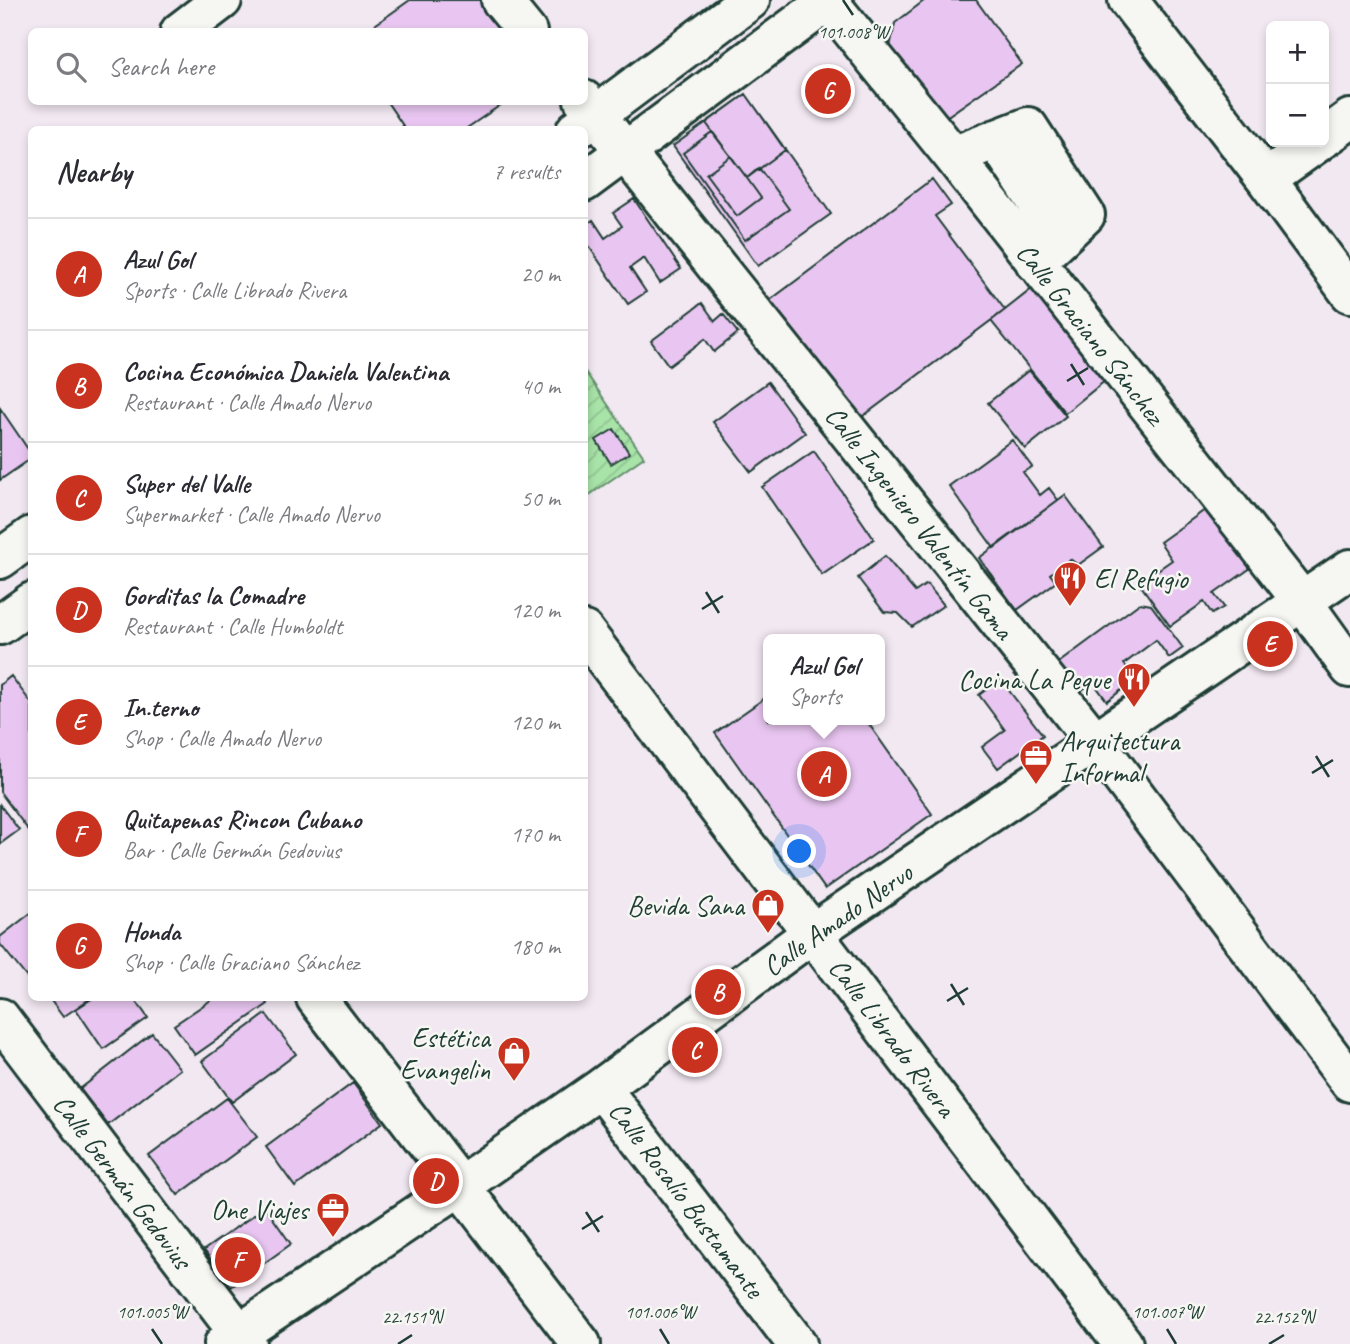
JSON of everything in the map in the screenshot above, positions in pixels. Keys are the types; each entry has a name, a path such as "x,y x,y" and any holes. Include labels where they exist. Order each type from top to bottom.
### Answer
{"street":[{"path":"185,28 222,0"},
{"path":"501,0 524,28"},
{"path":"585,115 750,0"},
{"path":"1128,0 1350,293"},
{"path":"588,179 829,1"},
{"name":"Calle Graciano Sánchez","path":"829,1 953,156 1047,249 1350,668"},
{"name":"Calle Ingeniero Valentín Gama","path":"585,115 626,151 1096,743 1350,1082"},
{"path":"1329,134 1350,119"},
{"path":"953,156 1028,127 1085,215 1047,249"},
{"path":"1266,179 1311,147"},
{"path":"0,559 28,539"},
{"name":"Calle Amado Nervo","path":"236,1340 601,1088 814,932 1350,569"},
{"name":"Calle Librado Rivera","path":"588,636 1123,1344"},
{"path":"318,1001 581,1344"},
{"name":"Calle Germán Gedovius","path":"0,1018 236,1340"},
{"name":"Calle Rosalío Bustamante","path":"601,1088 797,1344"}],"green space":[{"path":"588,376 644,457 588,496"}],"building":[{"path":"410,0 480,0 499,28 371,28"},
{"path":"925,0 976,0 1022,64 939,122 889,52 895,23"},
{"path":"746,94 831,214 758,266 673,146"},
{"path":"746,94 785,150 747,178 706,123"},
{"path":"389,105 501,105 470,126 403,126"},
{"path":"712,132 747,178 759,168 789,209 745,240 683,153"},
{"path":"731,156 761,198 737,216 706,174"},
{"path":"932,179 951,205 935,216 1005,310 858,420 769,301"},
{"path":"634,199 681,269 660,283 644,258 630,268 646,292 628,304 588,245 588,223 593,220 605,238 622,226 613,213"},
{"path":"1033,288 1106,380 1065,413 991,321"},
{"path":"702,303 715,321 723,314 738,333 714,352 705,339 669,366 651,341"},
{"path":"1029,370 1066,416 1025,449 988,403"},
{"path":"768,382 805,433 751,472 713,422"},
{"path":"0,408 28,449 28,461 0,480"},
{"path":"614,429 629,453 611,464 596,440"},
{"path":"1012,440 1032,467 1023,472 1040,495 1049,488 1058,500 994,548 949,486"},
{"path":"814,451 874,539 822,575 762,487"},
{"path":"1065,495 1103,547 1078,565 1070,559 1050,574 1056,582 1017,610 979,558"},
{"path":"1212,505 1255,565 1214,594 1224,607 1212,614 1204,602 1170,626 1139,583 1172,560 1160,542"},
{"path":"885,556 915,592 927,584 944,605 912,627 898,613 884,612 858,578"},
{"path":"1140,603 1151,605 1183,648 1169,658 1156,640 1124,664 1136,679 1107,701 1093,682 1078,693 1057,664"},
{"path":"11,676 28,699 28,830 0,792 0,685"},
{"path":"1000,679 1043,735 998,768 982,747 1005,730 979,695"},
{"path":"763,699 763,725 870,725 932,814 825,889 715,733"},
{"path":"0,805 19,830 0,844"},
{"path":"28,915 28,979 0,944 0,937"},
{"path":"51,1001 87,1001 63,1017"},
{"path":"88,1001 136,1001 148,1018 103,1049 76,1009"},
{"path":"210,1001 266,1001 268,1004 195,1055 174,1025"},
{"path":"266,1014 296,1054 232,1102 202,1061"},
{"path":"152,1033 180,1069 108,1125 80,1089"},
{"path":"353,1083 382,1123 295,1187 266,1147"},
{"path":"227,1098 257,1137 178,1195 149,1156"},
{"path":"265,1207 291,1244 231,1287 204,1250"}],"place":[{"name":"Honda","path":"828,91"},
{"name":"El Refugio","path":"1070,608"},
{"name":"In.terno","path":"1270,644"},
{"name":"Cocina La Peque","path":"1134,709"},
{"name":"Azul Gol","path":"824,774"},
{"name":"Arquitectura Informal","path":"1036,786"},
{"name":"Bevida Sana","path":"768,935"},
{"name":"Cocina Económica Daniela Valentina","path":"718,992"},
{"name":"Super del Valle","path":"695,1050"},
{"name":"Estética Evangelin","path":"514,1083"},
{"name":"Gorditas la Comadre","path":"436,1181"},
{"name":"One Viajes","path":"333,1239"},
{"name":"Quitapenas Rincon Cubano","path":"238,1260"}]}
